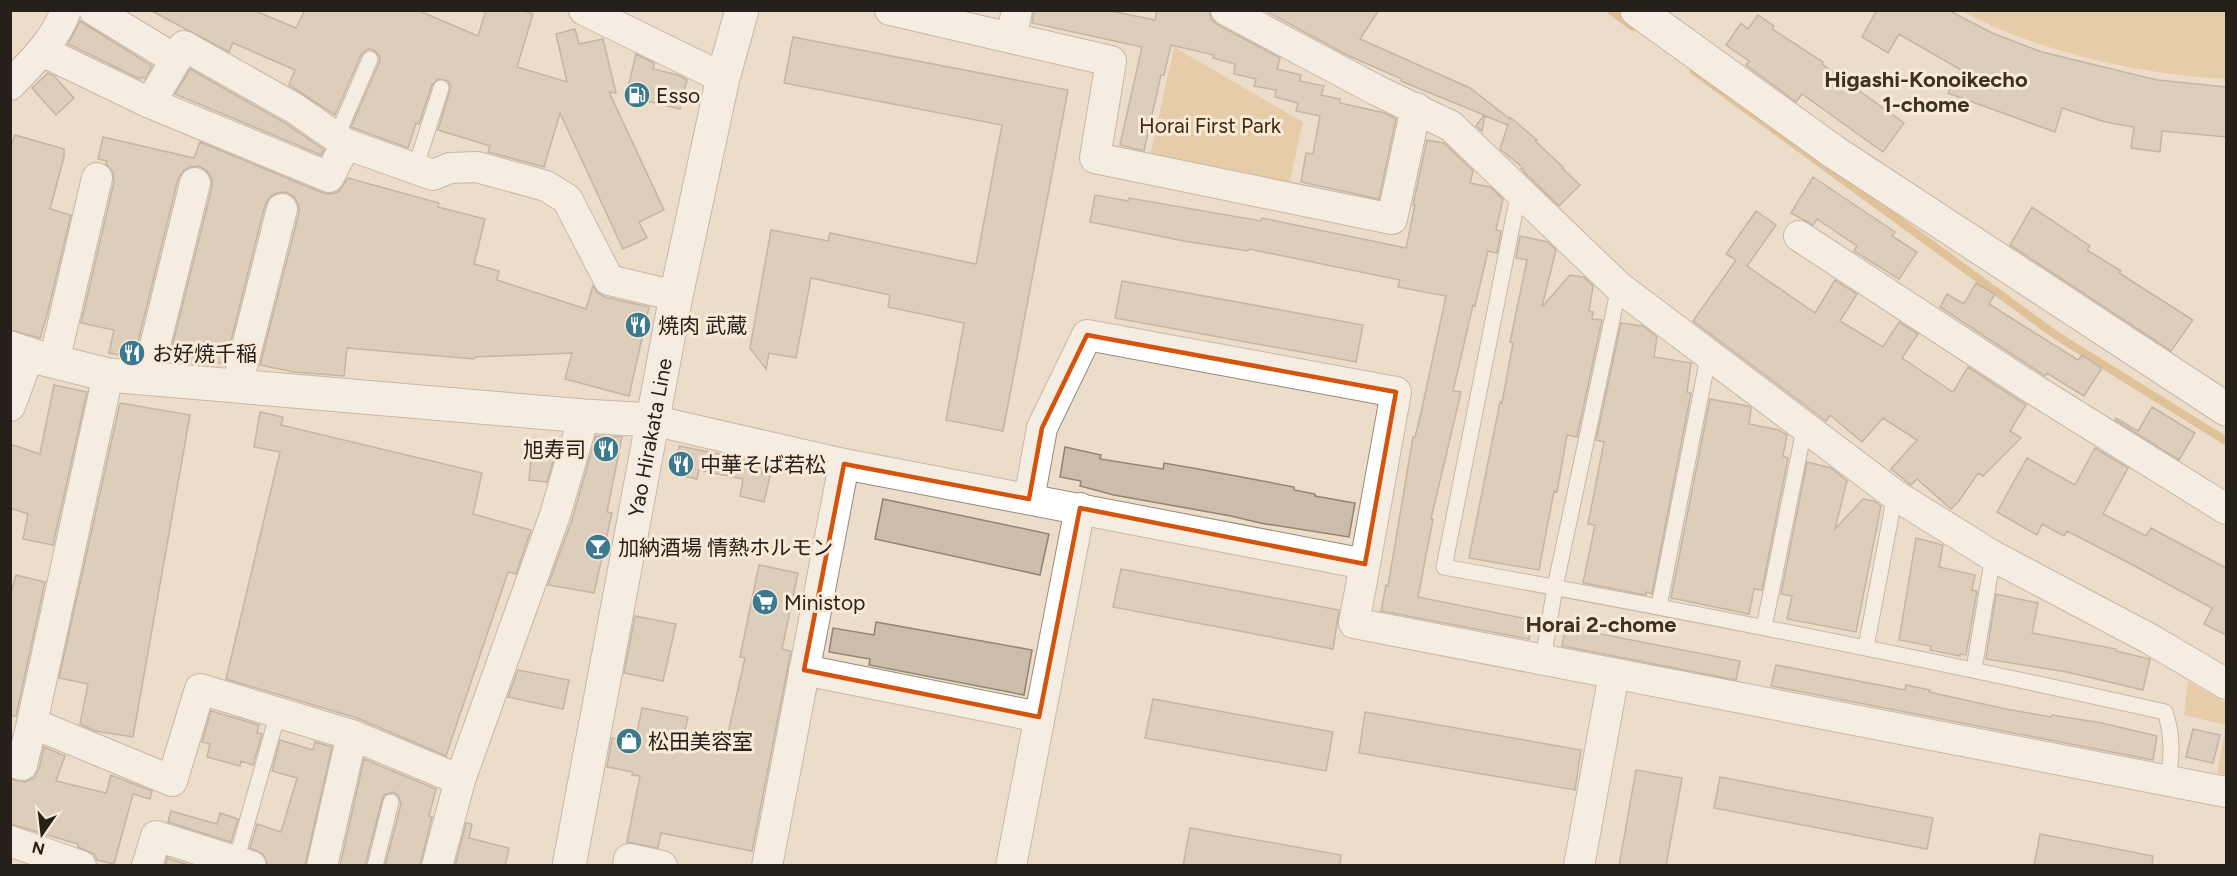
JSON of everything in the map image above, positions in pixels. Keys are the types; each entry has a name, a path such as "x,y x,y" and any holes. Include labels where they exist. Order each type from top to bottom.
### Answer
{"street":[{"path":"10,85 42,51 60,27 66,10"},
{"path":"94,10 176,60"},
{"path":"584,10 611,17 723,78"},
{"name":"Yao Hirakata Line","path":"568,866 676,296 723,78 742,10"},
{"path":"890,10 1014,24 1111,60 1095,158 1392,219 1416,108"},
{"path":"1226,10 1376,90 1451,126 1619,287 1895,495 1993,556 2150,639 2226,684"},
{"path":"1637,10 1834,152 2226,409"},
{"path":"150,103 184,46 294,108 341,141 433,175 450,168 477,167 546,186 567,199 609,280 676,296"},
{"path":"42,51 150,103 329,177 341,141"},
{"path":"10,406 98,178"},
{"path":"147,378 195,183"},
{"path":"237,386 282,209"},
{"path":"1799,236 2037,392 2226,509"},
{"path":"1029,499 1042,428 1087,335 1396,392 1354,623 2226,792"},
{"path":"31,355 108,375 651,420 844,464 1365,564"},
{"path":"10,761 22,765 108,375"},
{"path":"437,866 460,780 555,515 584,416"},
{"path":"766,866 844,464"},
{"path":"1011,866 1080,508"},
{"path":"804,670 1039,717"},
{"path":"1579,866 1614,674"},
{"path":"32,723 172,781 200,689 352,735 460,780"},
{"path":"322,866 352,735"},
{"path":"147,866 156,836 243,863"},
{"path":"10,841 81,866"},
{"path":"628,866 629,859 662,866"}],"lane":[{"path":"341,141 370,59"},
{"path":"415,169 441,88"},
{"path":"1519,191 1444,567 1866,647 2164,712 2170,729 2172,754 2168,780"},
{"path":"1543,660 1555,587 1619,287"},
{"path":"1659,606 1709,353"},
{"path":"1764,627 1805,425"},
{"path":"1866,647 1895,495"},
{"path":"1974,669 1993,556"},
{"path":"243,863 274,727"},
{"path":"375,866 391,802"}],"highlighted area":[{"path":"1087,335 1396,392 1365,564 1080,508 1039,717 804,670 844,464 1029,499 1042,428"}],"green space":[{"path":"1961,11 2226,11 2226,79 2158,72 2090,59 2024,39"},
{"name":"Horai First Park","path":"1174,47 1303,122 1288,191 1149,162"},
{"path":"2188,681 2226,703 2226,725 2184,715"},
{"path":"2226,726 2226,775 2217,773"}],"building":[{"path":"150,10 253,10 296,28 305,10 417,10 478,36 486,10 522,10 533,14 517,67 567,82 556,34 575,29 579,44 603,39 616,93 609,92 664,210 639,222 647,238 623,249 560,113 544,167 488,152 490,146 438,130 451,87 448,81 438,79 432,85 408,148 351,127 379,63 380,57 374,50 368,49 361,55 335,115 289,85 295,70 233,43 229,52"},
{"path":"1034,10 1106,10 1155,20 1157,10 1209,10 1211,19 1218,25 1280,58 1277,69 1301,75 1300,81 1324,86 1321,95 1340,99 1340,103 1385,113 1396,119 1379,199 1301,182 1306,153 1313,154 1320,116 1296,111 1298,103 1275,97 1276,90 1254,86 1256,79 1234,74 1235,64 1213,58 1214,55 1171,45 1164,75 1161,75 1144,151 1120,145 1142,47 1032,23"},
{"path":"1264,10 1379,10 1360,39 1470,88 1537,140 1535,141 1580,185 1559,206 1521,169 1523,168 1500,149 1508,125 1485,116 1482,131 1476,126 1484,115 1401,81 1402,79 1347,55"},
{"path":"1877,10 1948,10 1992,33 2042,52 2157,80 2226,87 2226,137 2162,131 2160,152 2131,148 2134,127 2105,122 2062,108 2055,132 1948,93 1961,70 1899,34 1888,53 1862,37"},
{"path":"1758,15 1774,26 1772,29 1823,62 1822,64 1904,123 1883,152 1802,94 1796,102 1746,65 1749,61 1726,45 1741,23 1748,29"},
{"path":"80,21 152,66 145,79 142,77 140,79 68,44"},
{"path":"793,37 1068,90 1003,431 946,420 964,323 888,307 890,295 811,278 796,358 769,353 766,369 750,348 771,230 828,241 830,233 976,264 1002,125 784,83"},
{"path":"636,54 654,63 653,69 678,75 687,80 680,109 626,96"},
{"path":"190,69 285,123 324,150 321,155 175,94"},
{"path":"48,73 54,76 74,98 56,115 32,88"},
{"path":"15,135 64,149 64,157 50,209 71,215 40,338 10,330 10,149"},
{"path":"103,137 194,158 200,142 323,193 338,192 348,178 439,203 438,207 485,219 474,264 499,271 497,280 586,309 593,286 605,297 649,307 629,396 565,379 572,353 475,357 474,359 347,348 344,376 294,372 260,365 299,213 299,205 294,197 286,192 270,197 265,205 225,364 204,360 203,364 169,359 212,187 212,179 207,171 199,166 183,171 178,179 134,358 109,353 114,330 81,323 114,182 113,172 106,164 107,161 98,159"},
{"path":"1427,140 1444,143 1473,171 1470,183 1490,187 1503,199 1496,230 1501,231 1497,253 1488,251 1453,391 1461,392 1431,519 1433,519 1418,597 1532,620 1529,639 1381,611 1386,585 1388,586 1413,437 1415,437 1421,413 1446,296 1398,287 1400,280 1249,249 1248,251 1184,241 1090,222 1095,195 1128,201 1129,198 1261,221 1262,218 1406,248"},
{"path":"1813,177 1895,232 1892,236 1917,252 1899,279 1854,251 1857,246 1817,219 1813,225 1791,213"},
{"path":"2032,207 2090,246 2087,250 2121,271 2119,273 2193,320 2171,351 2010,245"},
{"path":"1756,211 1776,225 1747,266 1815,313 1835,280 1857,294 1840,321 1883,347 1899,322 1918,334 1902,358 1953,392 1968,367 2026,405 2010,431 2021,438 1983,476 1978,473 1951,509 1917,479 1911,485 1891,469 1917,440 1883,418 1862,442 1830,415 1826,421 1693,321 1736,260 1726,254"},
{"path":"1520,236 1548,242 1556,250 1542,307 1570,275 1584,277 1593,286 1589,311 1593,312 1592,319 1602,320 1577,437 1567,435 1539,570 1469,558 1500,402 1502,403 1513,343 1510,342 1527,260 1516,258"},
{"path":"1122,281 1363,325 1356,362 1115,318"},
{"path":"1976,283 1995,294 1989,304 2078,360 2082,355 2102,368 2084,396 2047,373 2045,376 1940,307 1947,294 1964,304"},
{"path":"1621,323 1643,326 1657,337 1654,357 1691,363 1687,392 1691,393 1652,594 1646,592 1646,595 1583,583 1595,525 1588,524 1604,442 1596,440"},
{"path":"54,385 87,392 53,545 23,539 28,514 10,508 10,444 40,454"},
{"path":"1710,399 1748,406 1751,408 1749,424 1779,430 1787,435 1783,456 1788,458 1762,590 1754,589 1749,614 1671,598"},
{"path":"120,403 190,415 133,737 95,731 80,724 88,684 59,678"},
{"path":"2152,407 2195,433 2179,460 2115,420 2116,418 2138,431"},
{"path":"260,412 283,417 281,425 482,473 473,514 531,530 516,574 508,572 446,756 357,718 226,679 280,452 254,447"},
{"path":"596,436 622,437 607,512 612,513 594,593 548,585 572,520"},
{"path":"533,438 559,441 547,482 529,480"},
{"path":"679,446 764,463 762,474 770,476 764,502 740,496 743,479 699,470 697,479 674,474"},
{"path":"1065,447 1101,455 1100,459 1163,469 1164,463 1294,487 1294,490 1315,494 1315,496 1355,503 1349,537 1260,523 1114,495 1080,486 1081,481 1060,477"},
{"path":"2095,448 2128,468 2103,514 2146,536 2151,528 2226,568 2226,635 2204,624 2212,608 2131,564 2067,531 2064,536 2042,524 2037,535 1997,512 2027,458 2075,485"},
{"path":"1807,462 1831,468 1847,481 1835,529 1863,499 1874,501 1881,506 1856,632 1787,619 1792,596 1781,594"},
{"path":"883,499 1049,534 1040,575 875,539"},
{"path":"1916,538 1943,545 1939,567 1975,575 1972,590 1977,591 1966,655 1960,654 1960,656 1930,650 1931,646 1899,640"},
{"path":"759,565 798,573 782,649 791,651 752,851 661,833 658,848 627,842 640,776 632,775 633,772 607,767 612,738 635,742 642,708 688,717 682,743 724,751 745,658 740,657"},
{"path":"1121,569 1339,610 1333,649 1113,607"},
{"path":"16,575 45,582 16,716 10,716 10,597"},
{"path":"1996,594 2038,603 2032,633 2116,649 2116,651 2150,659 2143,690 2067,672 1986,659"},
{"path":"635,616 676,624 663,681 624,673"},
{"path":"876,622 1032,650 1024,695 869,665 870,659 829,652 833,628 874,635"},
{"path":"1566,626 1595,630 1595,633 1740,661 1736,680 1562,646"},
{"path":"1776,665 1905,690 1906,685 2006,709 2102,723 2157,736 2153,760 1771,686"},
{"path":"518,670 569,680 563,709 508,697"},
{"path":"1153,699 1333,732 1326,771 1145,738"},
{"path":"211,711 259,725 257,733 262,734 253,765 241,761 240,766 207,757 210,744 202,742"},
{"path":"1365,712 1581,750 1575,790 1359,753"},
{"path":"2193,729 2220,735 2213,763 2186,757"},
{"path":"280,740 313,750 315,742 332,747 305,866 268,866 263,854 250,848 257,824 281,832 297,778 272,771"},
{"path":"44,747 65,756 56,781 106,793 111,775 152,791 150,799 133,794 114,864 97,860 94,854 78,847 78,844 10,824 10,779 25,782 34,778 39,769"},
{"path":"364,759 436,789 420,866 385,866 401,804 398,795 393,792 384,795 382,800 365,866 340,866"},
{"path":"1636,770 1682,778 1666,866 1619,866"},
{"path":"1720,777 1933,818 1927,849 1714,808"},
{"path":"171,811 217,824 220,813 238,819 231,842 168,822"},
{"path":"466,823 472,824 469,838 509,848 505,866 455,866"},
{"path":"1190,828 1341,855 1340,866 1183,866"},
{"path":"2040,834 2153,856 2152,866 2034,866"},
{"path":"167,858 192,866 165,866"}],"waterway":[{"path":"1610,10 1633,27"},
{"path":"1694,71 2057,336 2226,441"}],"place":[{"name":"Esso","path":"637,95"},
{"name":"焼肉 武蔵","path":"638,325"},
{"name":"お好焼千稲","path":"132,353"},
{"name":"旭寿司","path":"606,449"},
{"name":"中華そば若松","path":"681,464"},
{"name":"加納酒場 情熱ホルモン","path":"598,547"},
{"name":"Ministop","path":"765,602"},
{"name":"松田美容室","path":"629,741"}],"district":[{"name":"Higashi-Konoikecho 1-chome","path":"1926,92"},
{"name":"Horai 2-chome","path":"1601,624"}]}
